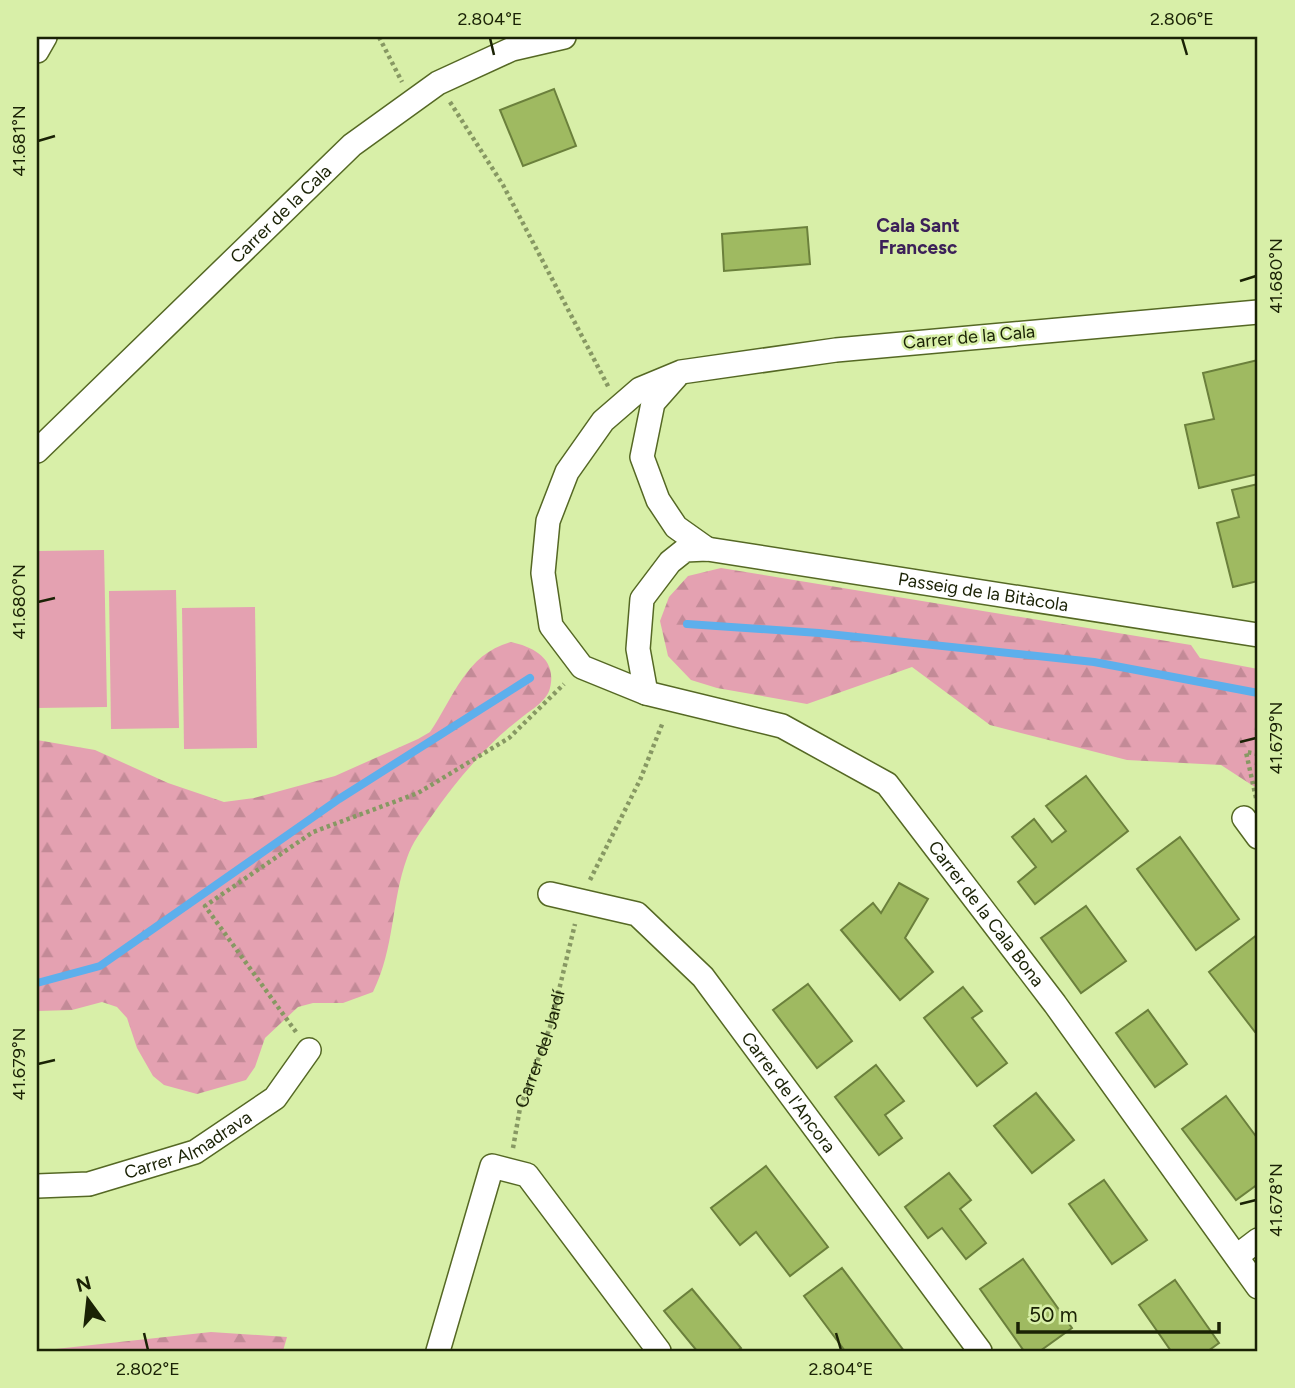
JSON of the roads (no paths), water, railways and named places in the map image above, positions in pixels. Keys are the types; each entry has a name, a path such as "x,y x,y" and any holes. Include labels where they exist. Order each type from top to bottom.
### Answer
{"street":[{"path":"37,51 45,37"},
{"name":"Carrer de la Cala","path":"37,451 352,145 438,83 512,49 564,37"},
{"name":"Carrer de la Cala","path":"582,667 551,626 543,573 548,521 567,472 603,421 640,389 681,372 836,350 1258,312"},
{"path":"681,372 653,402 642,457 658,500 676,527 707,549"},
{"path":"646,693 638,649 642,599 670,562 685,551 707,549"},
{"name":"Passeig de la Bitàcola","path":"707,549 1258,635"},
{"name":"Carrer de la Cala Bona","path":"582,667 646,693 782,726 887,784 1055,1004 1258,1287"},
{"path":"1251,812 1258,837"},
{"name":"Carrer de l'Ancora","path":"550,894 637,914 704,977 980,1351"},
{"name":"Carrer Almadrava","path":"37,1186 89,1184 195,1152 275,1098 309,1050"},
{"path":"438,1351 492,1166 527,1175 659,1351"},
{"path":"1237,1256 1258,1240"}],"waterway":[{"path":"687,624 819,633 1094,662 1258,693"},
{"path":"37,983 100,966 339,799 530,678"}],"district":[{"name":"Cala Sant Francesc","path":"918,236"}]}
